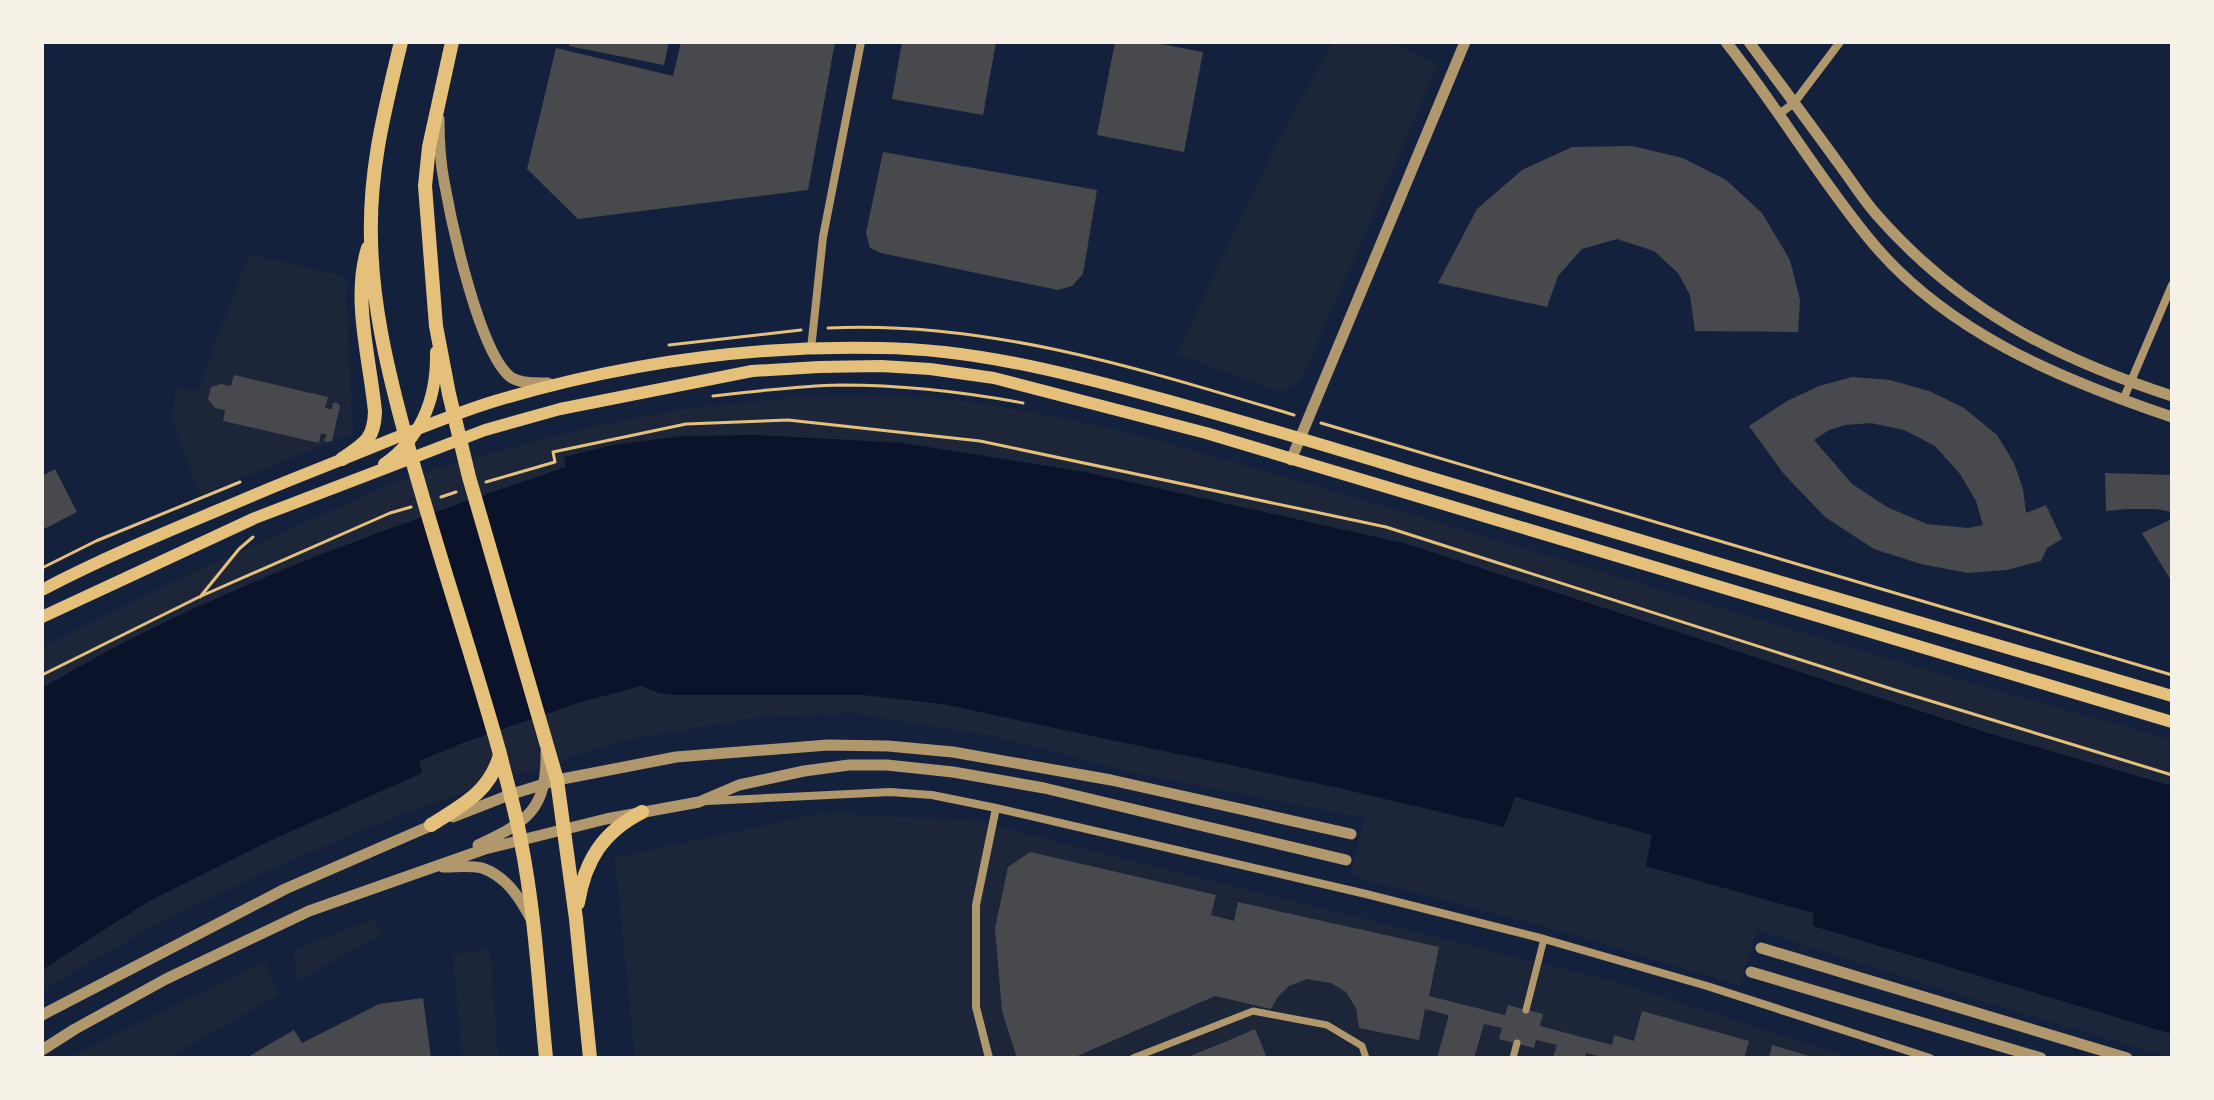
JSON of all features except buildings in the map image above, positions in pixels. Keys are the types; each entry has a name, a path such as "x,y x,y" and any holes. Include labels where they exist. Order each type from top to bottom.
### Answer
{"main road":[{"path":"401,42 377,141 373,176 371,240 378,312 407,446 500,754 519,832 533,924 546,1058"},
{"path":"42,617 255,518 368,475 407,446 419,428 434,388 437,367 425,186 429,147 452,42"},
{"path":"42,590 188,523 342,459 363,445 374,430 375,412 361,296 362,267 371,240"},
{"path":"436,326 471,483 546,736 551,782 565,829 590,1058"},
{"path":"419,428 565,382 651,365 751,352 882,348 997,360 1083,378 1300,438 2172,696"},
{"path":"342,459 407,446 460,440 560,409 752,371 881,366 994,378 1206,433 2172,722"},
{"path":"431,825 483,788 491,778 500,754"},
{"path":"576,919 583,881 600,846 610,832 642,812"}],"street":[{"path":"811,349 823,237 861,42"},
{"path":"1291,460 1465,42"},
{"path":"1726,42 1867,236 1901,273 1978,332 2011,351 2044,368 2172,417"},
{"path":"1749,42 1875,213 1952,288 2010,328 2075,360 2172,396"},
{"path":"1778,115 1794,103 1840,42"},
{"path":"439,96 444,180 454,229 488,344 499,366 513,379 531,384 565,382"},
{"path":"2123,400 2172,285"},
{"path":"42,1015 285,889 431,825 551,782 676,757 828,745 953,752 1111,780 1351,834"},
{"path":"699,802 739,785 772,777 849,765 887,765 953,772 1044,788 1346,860"},
{"path":"519,832 551,782"},
{"path":"42,1050 166,979 309,911 435,867 519,832 565,829 699,802 890,792 932,795 996,808 1544,939 1707,986 1930,1058"},
{"path":"989,1058 976,1007 976,905 996,808"},
{"path":"435,867 483,869 498,877 521,900 533,924"},
{"path":"1526,1010 1544,939"},
{"path":"1761,948 2127,1058"},
{"path":"1751,972 2041,1058"},
{"path":"1133,1058 1253,1011 1327,1025 1362,1046 1366,1058"},
{"path":"1513,1058 1517,1043"}],"path":[{"path":"669,345 848,327 954,333 1087,356 1307,418 2172,675"},
{"path":"707,397 841,385 947,391 1022,403"},
{"path":"435,499 471,483 555,462 553,452 686,424 788,420 980,441 1386,527 1868,682 2172,775"},
{"path":"42,568 109,535 243,481"},
{"path":"42,675 199,597 390,513 420,504"},
{"path":"199,597 239,549 256,535 235,544"}],"shaded area":[{"path":"1333,42 1390,42 1438,65 1301,381 1280,392 1177,354 1277,142"},
{"path":"249,254 345,276 353,433 200,495 171,418 177,388 197,391"},
{"path":"797,397 910,397 967,401 1074,420 1161,441 1919,668 2172,740 2172,1058 1757,930 1740,986 1561,931 1350,876 1364,818 1143,775 993,736 851,713 753,718 622,741 487,784 394,817 271,869 150,928 42,990 42,647 176,580 400,480 595,426 682,409"},
{"path":"759,435 904,443 1090,473 1407,544 1991,734 2172,786 2172,1034 1813,926 1813,913 1646,866 1652,835 1515,797 1504,827 1334,787 942,704 863,695 673,695 641,686 578,703 419,761 422,773 267,842 149,901 42,970 42,688 121,644 238,589 401,525 566,467 564,457 613,445 683,436"},
{"path":"820,813 970,820 1615,982 1853,1058 635,1058 615,858"},
{"path":"374,919 382,935 297,981 293,950"},
{"path":"490,948 498,1058 464,1058 453,955"},
{"path":"265,960 278,995 168,1058 68,1058"}]}
